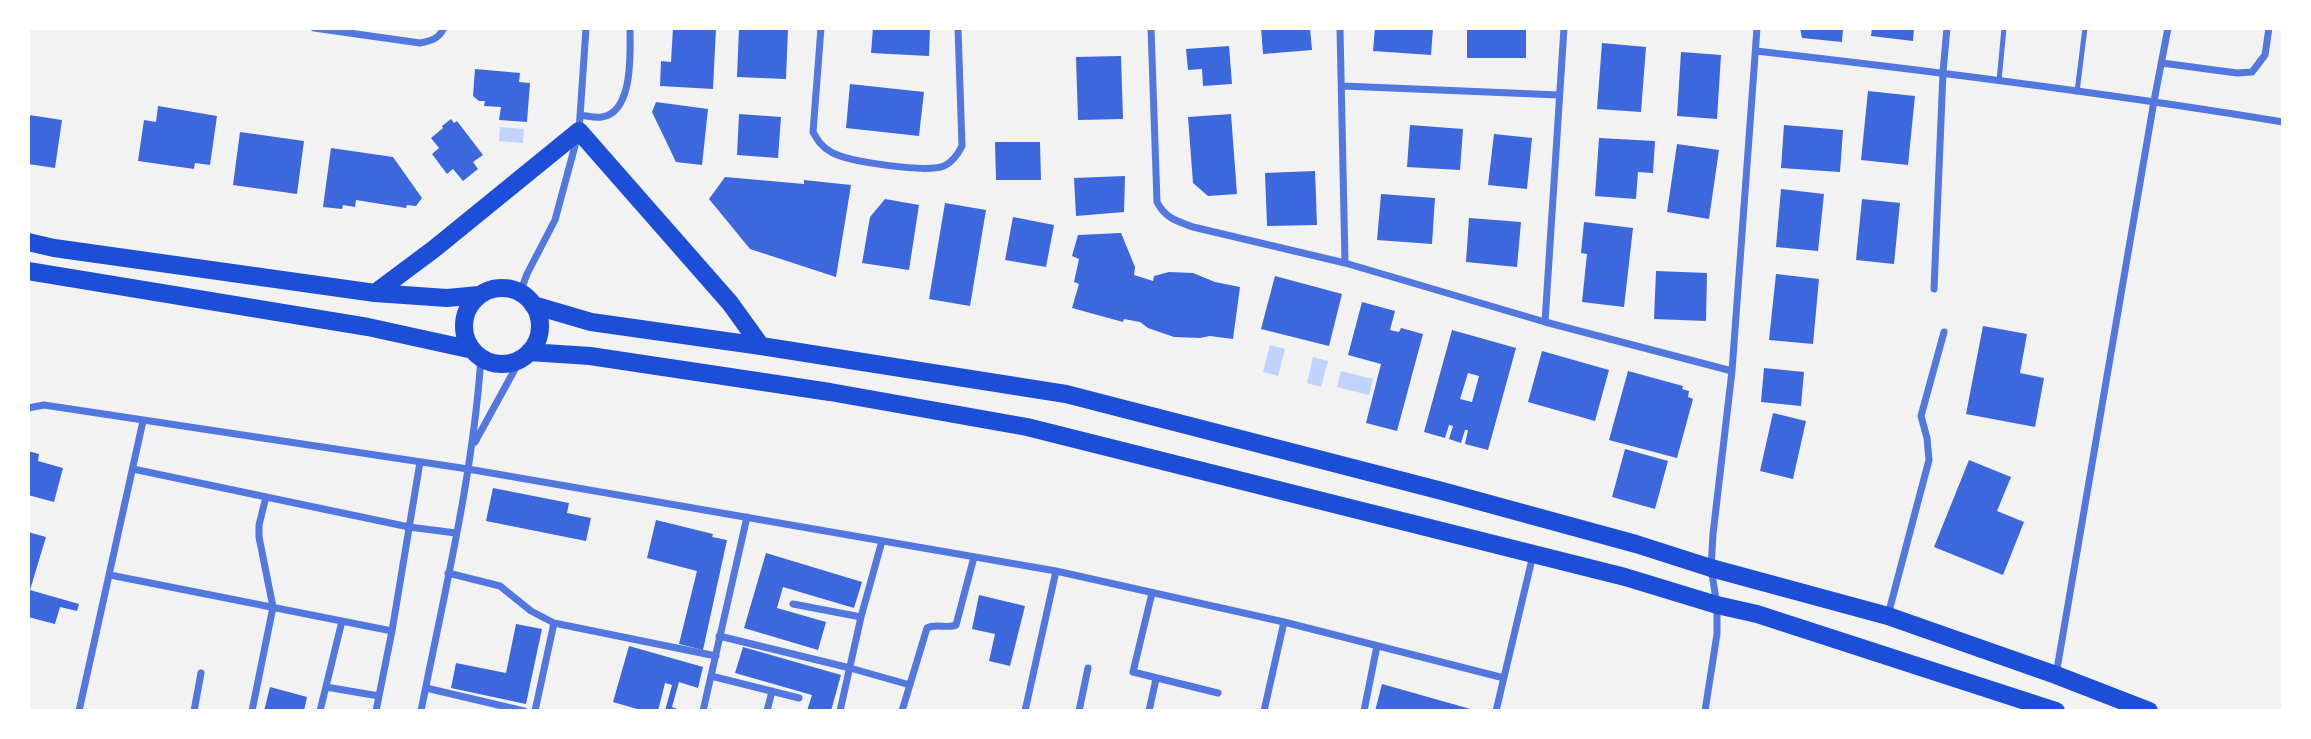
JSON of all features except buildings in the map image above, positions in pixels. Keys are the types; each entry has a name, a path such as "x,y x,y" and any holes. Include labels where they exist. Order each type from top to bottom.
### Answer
{"main road":[{"path":"375,293 434,249 580,123 730,303 761,345"},
{"path":"28,242 54,248 375,293 447,298 479,295 499,288 592,321 1066,394 1442,491 1888,616 2149,711"},
{"path":"28,271 401,332 477,354 500,364 525,356 590,356 1027,427 1625,578 1757,614 2056,711"},
{"path":"477,354 467,340 464,327 471,304 479,295"},
{"path":"525,356 539,333 539,318 526,299"}],"street":[{"path":"314,28 408,42 430,42 437,38 444,28"},
{"path":"526,299 527,274 555,220 580,123 586,28"},
{"path":"580,123 605,117 621,102 629,78 630,28"},
{"path":"821,28 813,132 820,145 848,159 926,169 945,165 954,159 962,146 958,28"},
{"path":"1151,28 1157,202 1161,211 1170,219 1193,227 1345,263 1545,322 1732,371"},
{"path":"1340,28 1345,263"},
{"path":"1545,322 1564,28"},
{"path":"1706,711 1717,634 1717,605 1712,568 1713,534 1732,371 1757,28"},
{"path":"1934,289 1947,28"},
{"path":"2056,675 2168,28"},
{"path":"2162,63 2252,72 2265,55 2269,28"},
{"path":"1756,51 1943,72 2283,122"},
{"path":"1343,86 1559,95"},
{"path":"1888,616 1929,460 1921,416 1944,332"},
{"path":"421,711 468,469 478,403 477,354"},
{"path":"471,449 525,356"},
{"path":"28,408 44,405 468,469 1056,571 1284,622 1504,678"},
{"path":"79,711 143,421"},
{"path":"376,711 392,631 419,462"},
{"path":"133,469 409,527 456,533"},
{"path":"252,711 273,607 259,537 266,497"},
{"path":"702,711 747,517"},
{"path":"840,711 861,617 882,541"},
{"path":"1496,711 1533,555"},
{"path":"902,711 927,628 956,625 974,557"},
{"path":"1025,711 1056,571"},
{"path":"448,573 500,586 531,611 554,623 716,656"},
{"path":"110,575 392,631"},
{"path":"1152,593 1133,670 1135,674 1217,693"},
{"path":"793,604 861,617"},
{"path":"320,711 342,621"},
{"path":"1264,711 1284,622"},
{"path":"535,711 554,623"},
{"path":"719,636 910,685"},
{"path":"1364,711 1377,646"},
{"path":"1079,711 1088,668"},
{"path":"194,711 201,673"},
{"path":"710,676 799,698"},
{"path":"1149,711 1156,678"},
{"path":"326,687 379,696"},
{"path":"426,688 484,707 524,711"},
{"path":"767,711 772,691"}],"lane":[{"path":"1998,80 2004,28"},
{"path":"2077,92 2085,28"}],"water":[{"path":"500,127 524,129 523,143 499,141"},
{"path":"1270,345 1285,349 1278,376 1263,372"},
{"path":"1313,357 1328,361 1321,387 1307,383"},
{"path":"1341,371 1373,379 1369,395 1337,387"}]}
